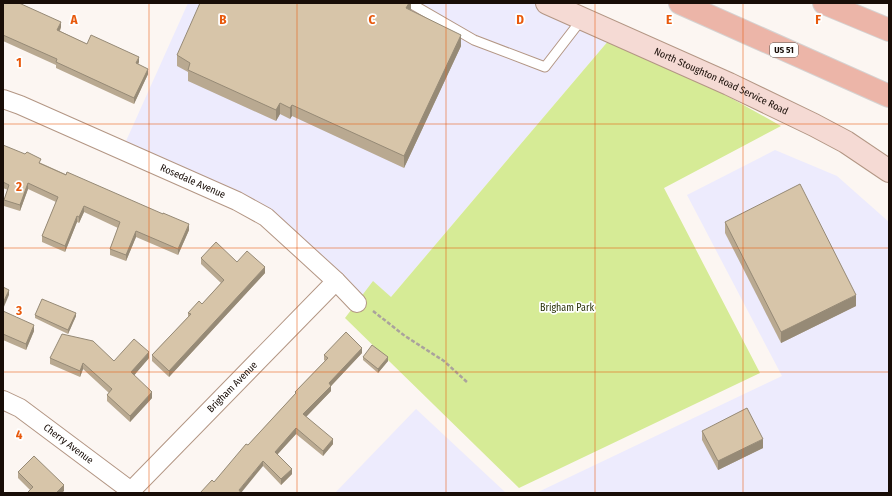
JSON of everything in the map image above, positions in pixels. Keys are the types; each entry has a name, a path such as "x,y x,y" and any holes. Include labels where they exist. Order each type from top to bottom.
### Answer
{"main road":[{"name":"US 51","path":"680,3 889,96"},
{"path":"824,3 889,30"}],"street":[{"name":"North Stoughton Road Service Road","path":"547,3 729,84 814,124 846,142 889,171"},
{"name":"Rosedale Avenue","path":"3,99 27,108 237,201 254,210 266,217 357,302"},
{"name":"Brigham Avenue","path":"130,492 336,281"},
{"name":"Cherry Avenue","path":"3,400 20,408 130,492"}],"lane":[{"path":"410,3 474,40 544,67 583,19"}],"path":[{"path":"357,302 378,314 406,336 444,361 468,383"}],"shaded area":[{"path":"188,3 547,3 615,33 391,297 357,303 266,217 122,150"},
{"path":"775,150 837,176 889,222 889,493 536,493 782,376 687,195"},
{"path":"416,409 506,493 335,493"}],"green space":[{"name":"Brigham Park","path":"615,33 781,126 664,188 760,373 519,488 345,318 373,281 391,297"}],"building":[{"path":"3,3 19,3 61,22 57,30 87,44 91,35 139,57 136,63 148,69 134,98 56,62 57,59 3,35"},
{"path":"200,3 409,3 406,8 461,35 404,156 292,105 290,108 280,103 276,110 188,70 190,63 177,55"},
{"path":"3,145 25,154 27,152 41,159 39,163 66,175 67,172 189,224 178,249 136,231 126,255 110,249 120,222 84,206 79,217 77,216 65,246 42,236 58,197 28,183 20,205 4,200 9,185 3,182"},
{"path":"800,184 856,295 781,332 725,222"},
{"path":"216,242 237,262 247,251 265,267 169,371 152,355 191,314 188,313 199,301 202,304 224,280 201,258"},
{"path":"3,287 9,290 3,303"},
{"path":"42,299 76,313 68,330 35,315"},
{"path":"3,311 34,325 26,344 3,334"},
{"path":"346,332 362,348 329,383 331,386 303,414 333,439 323,451 296,428 275,452 292,469 281,479 263,461 239,490 241,493 200,493 212,480 214,482 246,444 248,445 296,393 295,392 328,358 324,355"},
{"path":"62,334 93,341 114,361 134,339 149,352 131,372 152,392 130,416 107,395 112,389 83,363 80,371 50,358"},
{"path":"372,345 388,357 378,369 363,357"},
{"path":"747,408 763,439 718,461 702,431"},
{"path":"34,456 64,485 56,493 27,493 33,487 18,472"}]}
